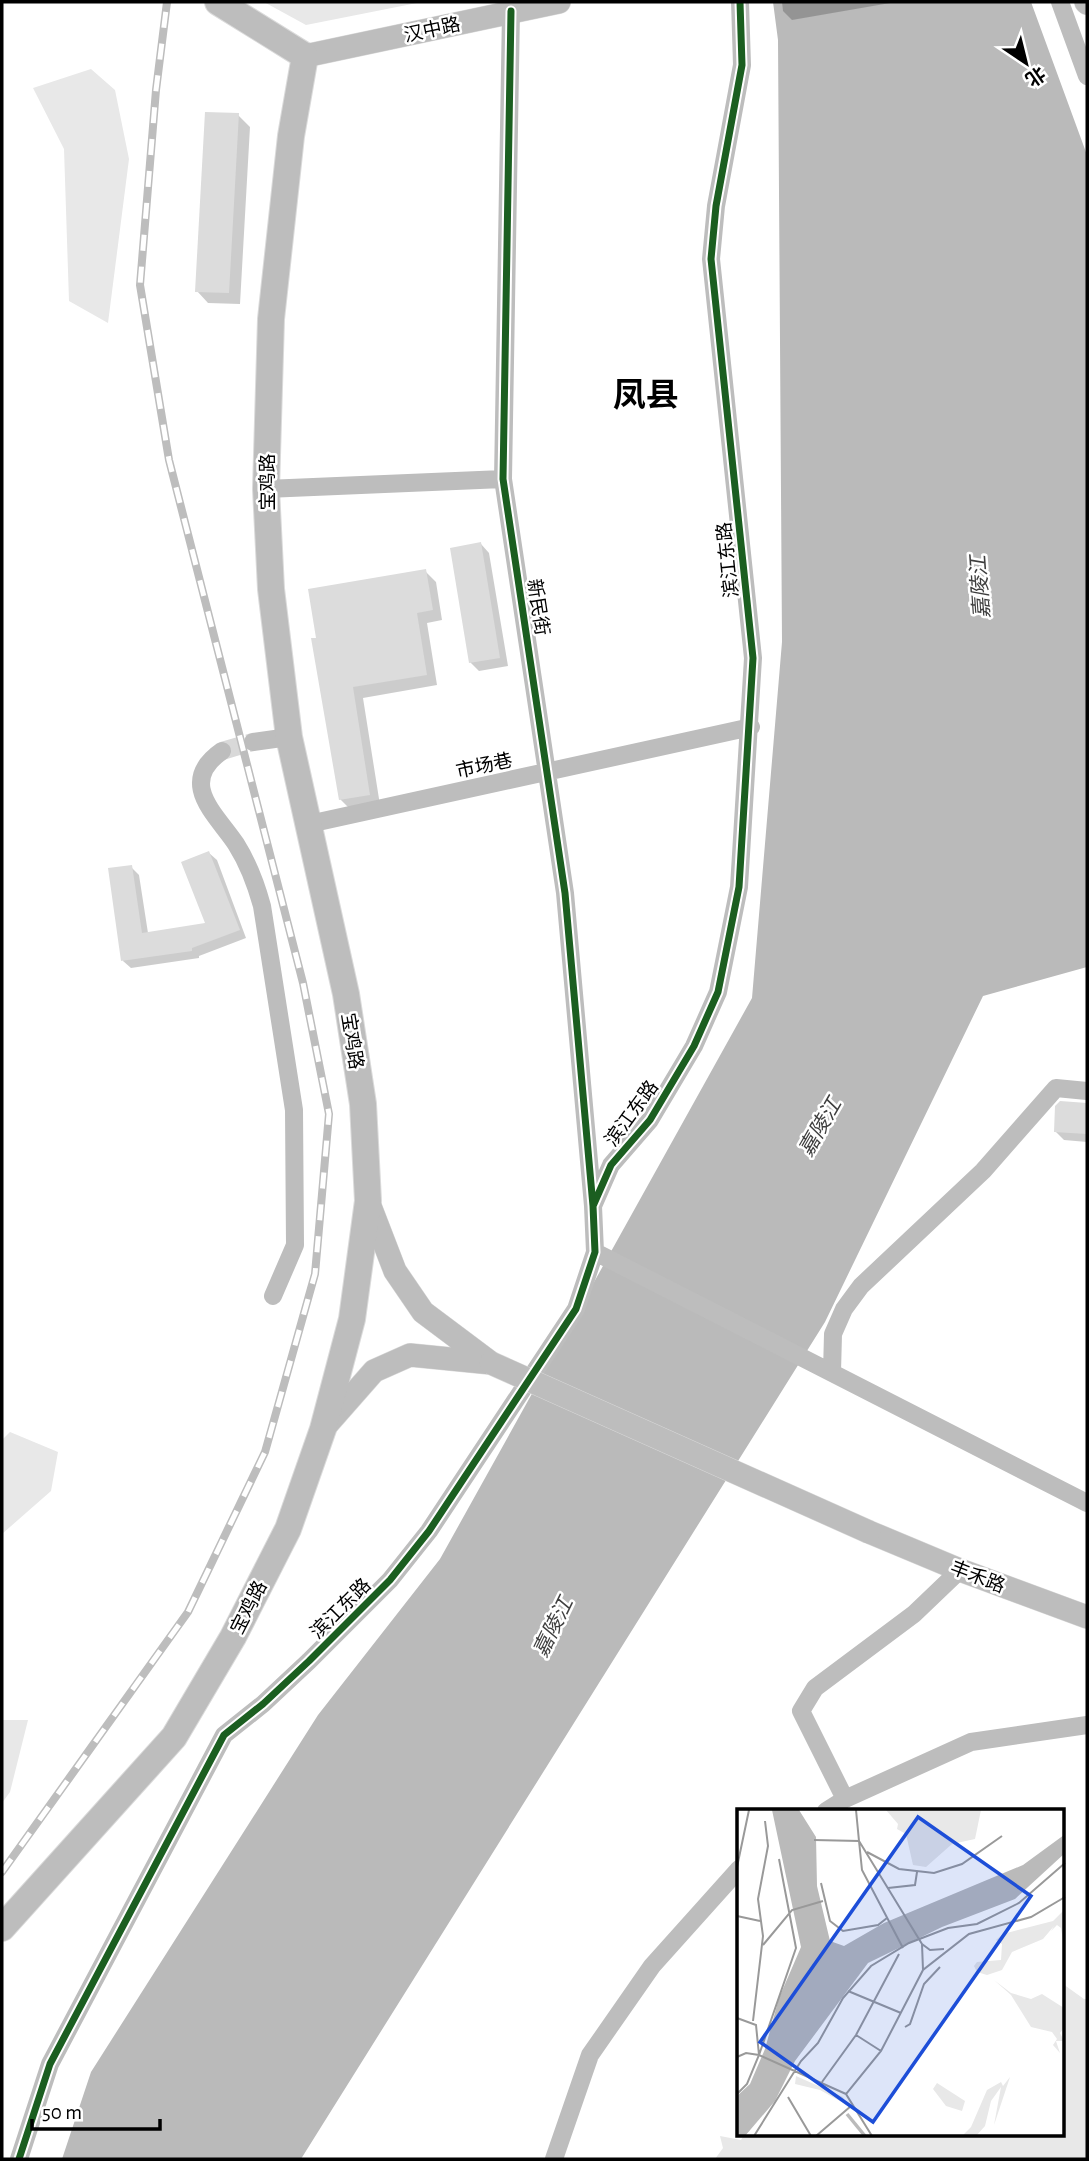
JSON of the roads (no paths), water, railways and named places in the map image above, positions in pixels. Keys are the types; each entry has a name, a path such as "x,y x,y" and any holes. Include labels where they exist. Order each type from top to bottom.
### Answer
{"highway":[{"path":"218,2 305,56"},
{"name":"宝鸡路","path":"2,1928 174,1737 233,1637 288,1529 323,1429 352,1319 368,1201 363,1104 346,994 289,737 271,589 266,489 271,319 291,136 305,56"}],"main road":[{"name":"汉中路","path":"305,56 559,2"},
{"path":"368,1201 395,1271 423,1312 491,1363"},
{"path":"323,1429 374,1371 410,1355 491,1363"},
{"name":"丰禾路","path":"491,1363 869,1532 960,1570 1087,1617"}],"street":[{"name":"滨江东路","path":"19,2159 50,2064 224,1735 263,1704 309,1661 390,1580 429,1531 576,1309 602,1256 593,1206 611,1165 650,1120 694,1046 718,992 739,887 751,727 753,658 711,259 716,206 742,65 740,2"},
{"path":"1060,2 1087,76"},
{"name":"新民街","path":"511,11 503,479 565,893 593,1206"},
{"path":"266,489 503,479"},
{"name":"市场巷","path":"309,824 751,727"},
{"path":"253,742 289,737"},
{"path":"222,751 206,767 202,795 210,812 237,845 256,884 264,917 294,1110 295,1245 273,1296"},
{"path":"825,1368 833,1334 844,1309 861,1286 983,1171 1056,1087 1087,1091"},
{"path":"602,1256 1087,1503"},
{"path":"845,1799 801,1711 815,1688 914,1614 960,1570"},
{"path":"829,1809 845,1799 971,1742 1087,1726"},
{"path":"554,2159 590,2055 652,1966 737,1871"}],"water":[{"name":"嘉陵江","path":"773,2 1031,2 1087,155 1087,967 983,996 825,1322 301,2159 62,2159 91,2072 318,1715 440,1559 752,998 782,642 778,40"}],"tunnel":[{"path":"222,751 253,742"}],"railway":[{"path":"2,1872 188,1612 265,1452 315,1274 329,1114 303,983 169,460 140,285 156,90 167,2"}],"district":[{"name":"凤县","path":"646,394"}]}
